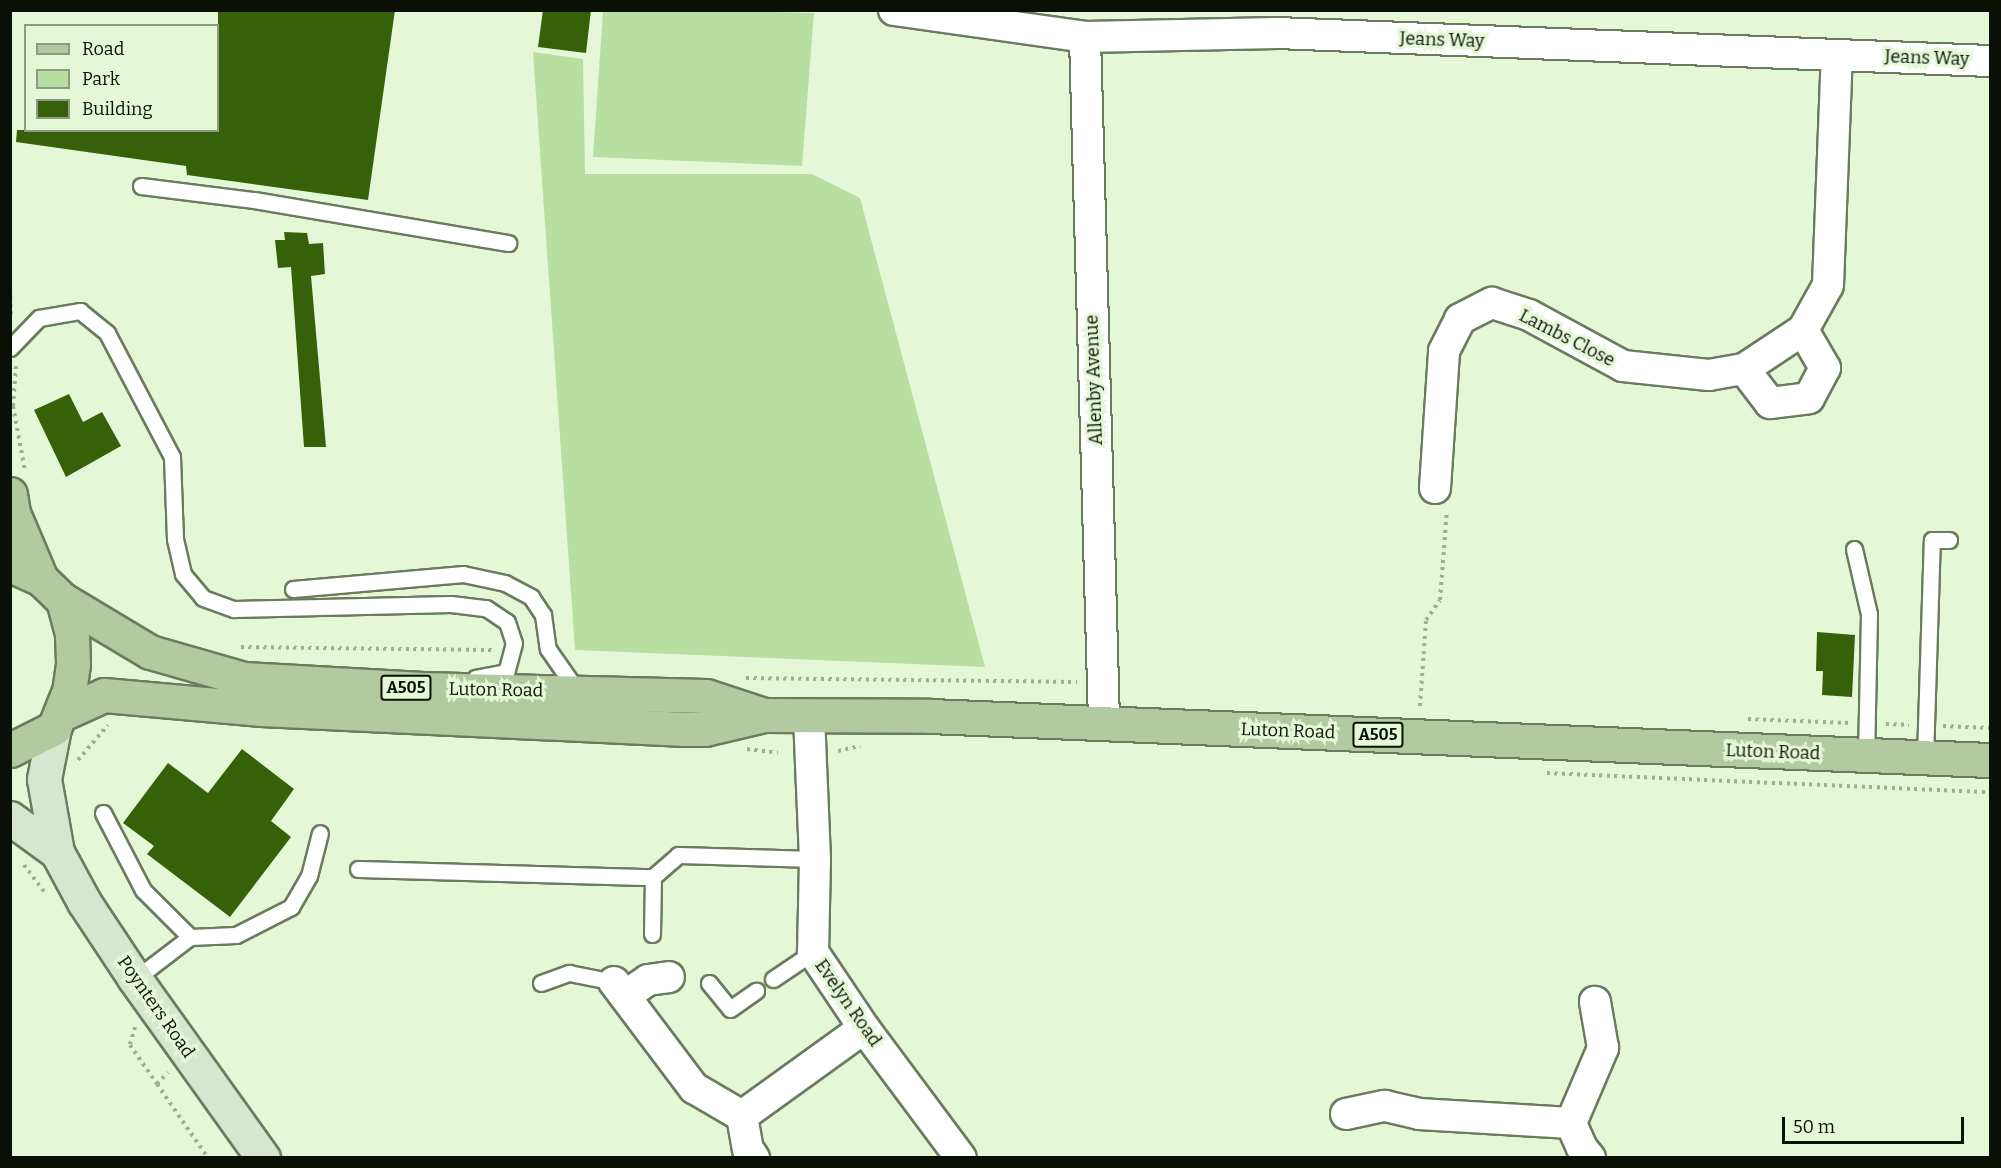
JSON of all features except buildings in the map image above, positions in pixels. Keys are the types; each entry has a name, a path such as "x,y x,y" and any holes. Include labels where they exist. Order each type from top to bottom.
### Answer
{"main road":[{"path":"10,494 13,513 72,634 73,664 69,691 58,721"},
{"name":"A505","path":"10,565 52,590"},
{"name":"Luton Road","path":"52,590 150,652 244,679 423,689 706,696 764,715"},
{"name":"Luton Road","path":"58,721 104,695 261,709 685,729 705,729 764,715 930,716 1990,760"},
{"name":"A505","path":"10,750 58,721"}],"street":[{"name":"Jeans Way","path":"894,10 1084,37 1276,33 1990,61"},
{"name":"Allenby Avenue","path":"1084,37 1104,723"},
{"name":"Lambs Close","path":"1435,488 1444,351 1460,319 1492,303 1529,315 1623,366 1709,375 1743,369 1803,330 1828,285 1837,55"},
{"path":"1743,369 1770,403 1809,398 1825,369 1803,330"},
{"name":"Evelyn Road","path":"809,716 815,859 813,952 864,1028 960,1158"},
{"name":"Poynters Road","path":"58,721 44,779 57,852 84,902 135,979 263,1158"},
{"name":"Poynters Road","path":"10,818 57,852"},
{"path":"669,977 619,989 694,1088 742,1116"},
{"path":"1590,1158 1582,1148 1571,1123 1603,1048 1595,1002"},
{"path":"742,1116 864,1028"},
{"path":"1346,1114 1386,1106 1419,1114 1571,1123"},
{"path":"742,1116 746,1155"}],"lane":[{"path":"141,186 254,200 508,243"},
{"path":"10,348 39,318 80,311 107,333 172,457 175,539 183,574 203,598 234,609 451,604 486,608 507,622 514,643 506,672 423,689"},
{"path":"1925,758 1932,540 1949,540"},
{"path":"1854,549 1869,614 1866,755"},
{"path":"293,589 462,574 505,583 531,597 543,615 548,649 578,692"},
{"path":"103,813 143,891 190,937"},
{"path":"135,979 190,937 236,935 291,907 309,876 320,833"},
{"path":"358,869 653,877 678,855 815,859"},
{"path":"652,934 653,877"},
{"path":"773,979 813,952"},
{"path":"542,983 569,973 619,989"},
{"path":"709,983 730,1009 756,991"}],"path":[{"path":"10,289 11,314"},
{"path":"1420,706 1426,620 1440,600 1447,505 1435,488"},
{"path":"736,678 1078,682"},
{"path":"76,762 110,723"},
{"path":"743,749 778,753"},
{"path":"129,1045 208,1158"},
{"path":"157,1084 173,1068"}],"green space":[{"path":"603,11 814,13 802,166 593,157"},
{"path":"533,52 583,59 585,174 812,174 860,198 985,667 575,650"}]}
